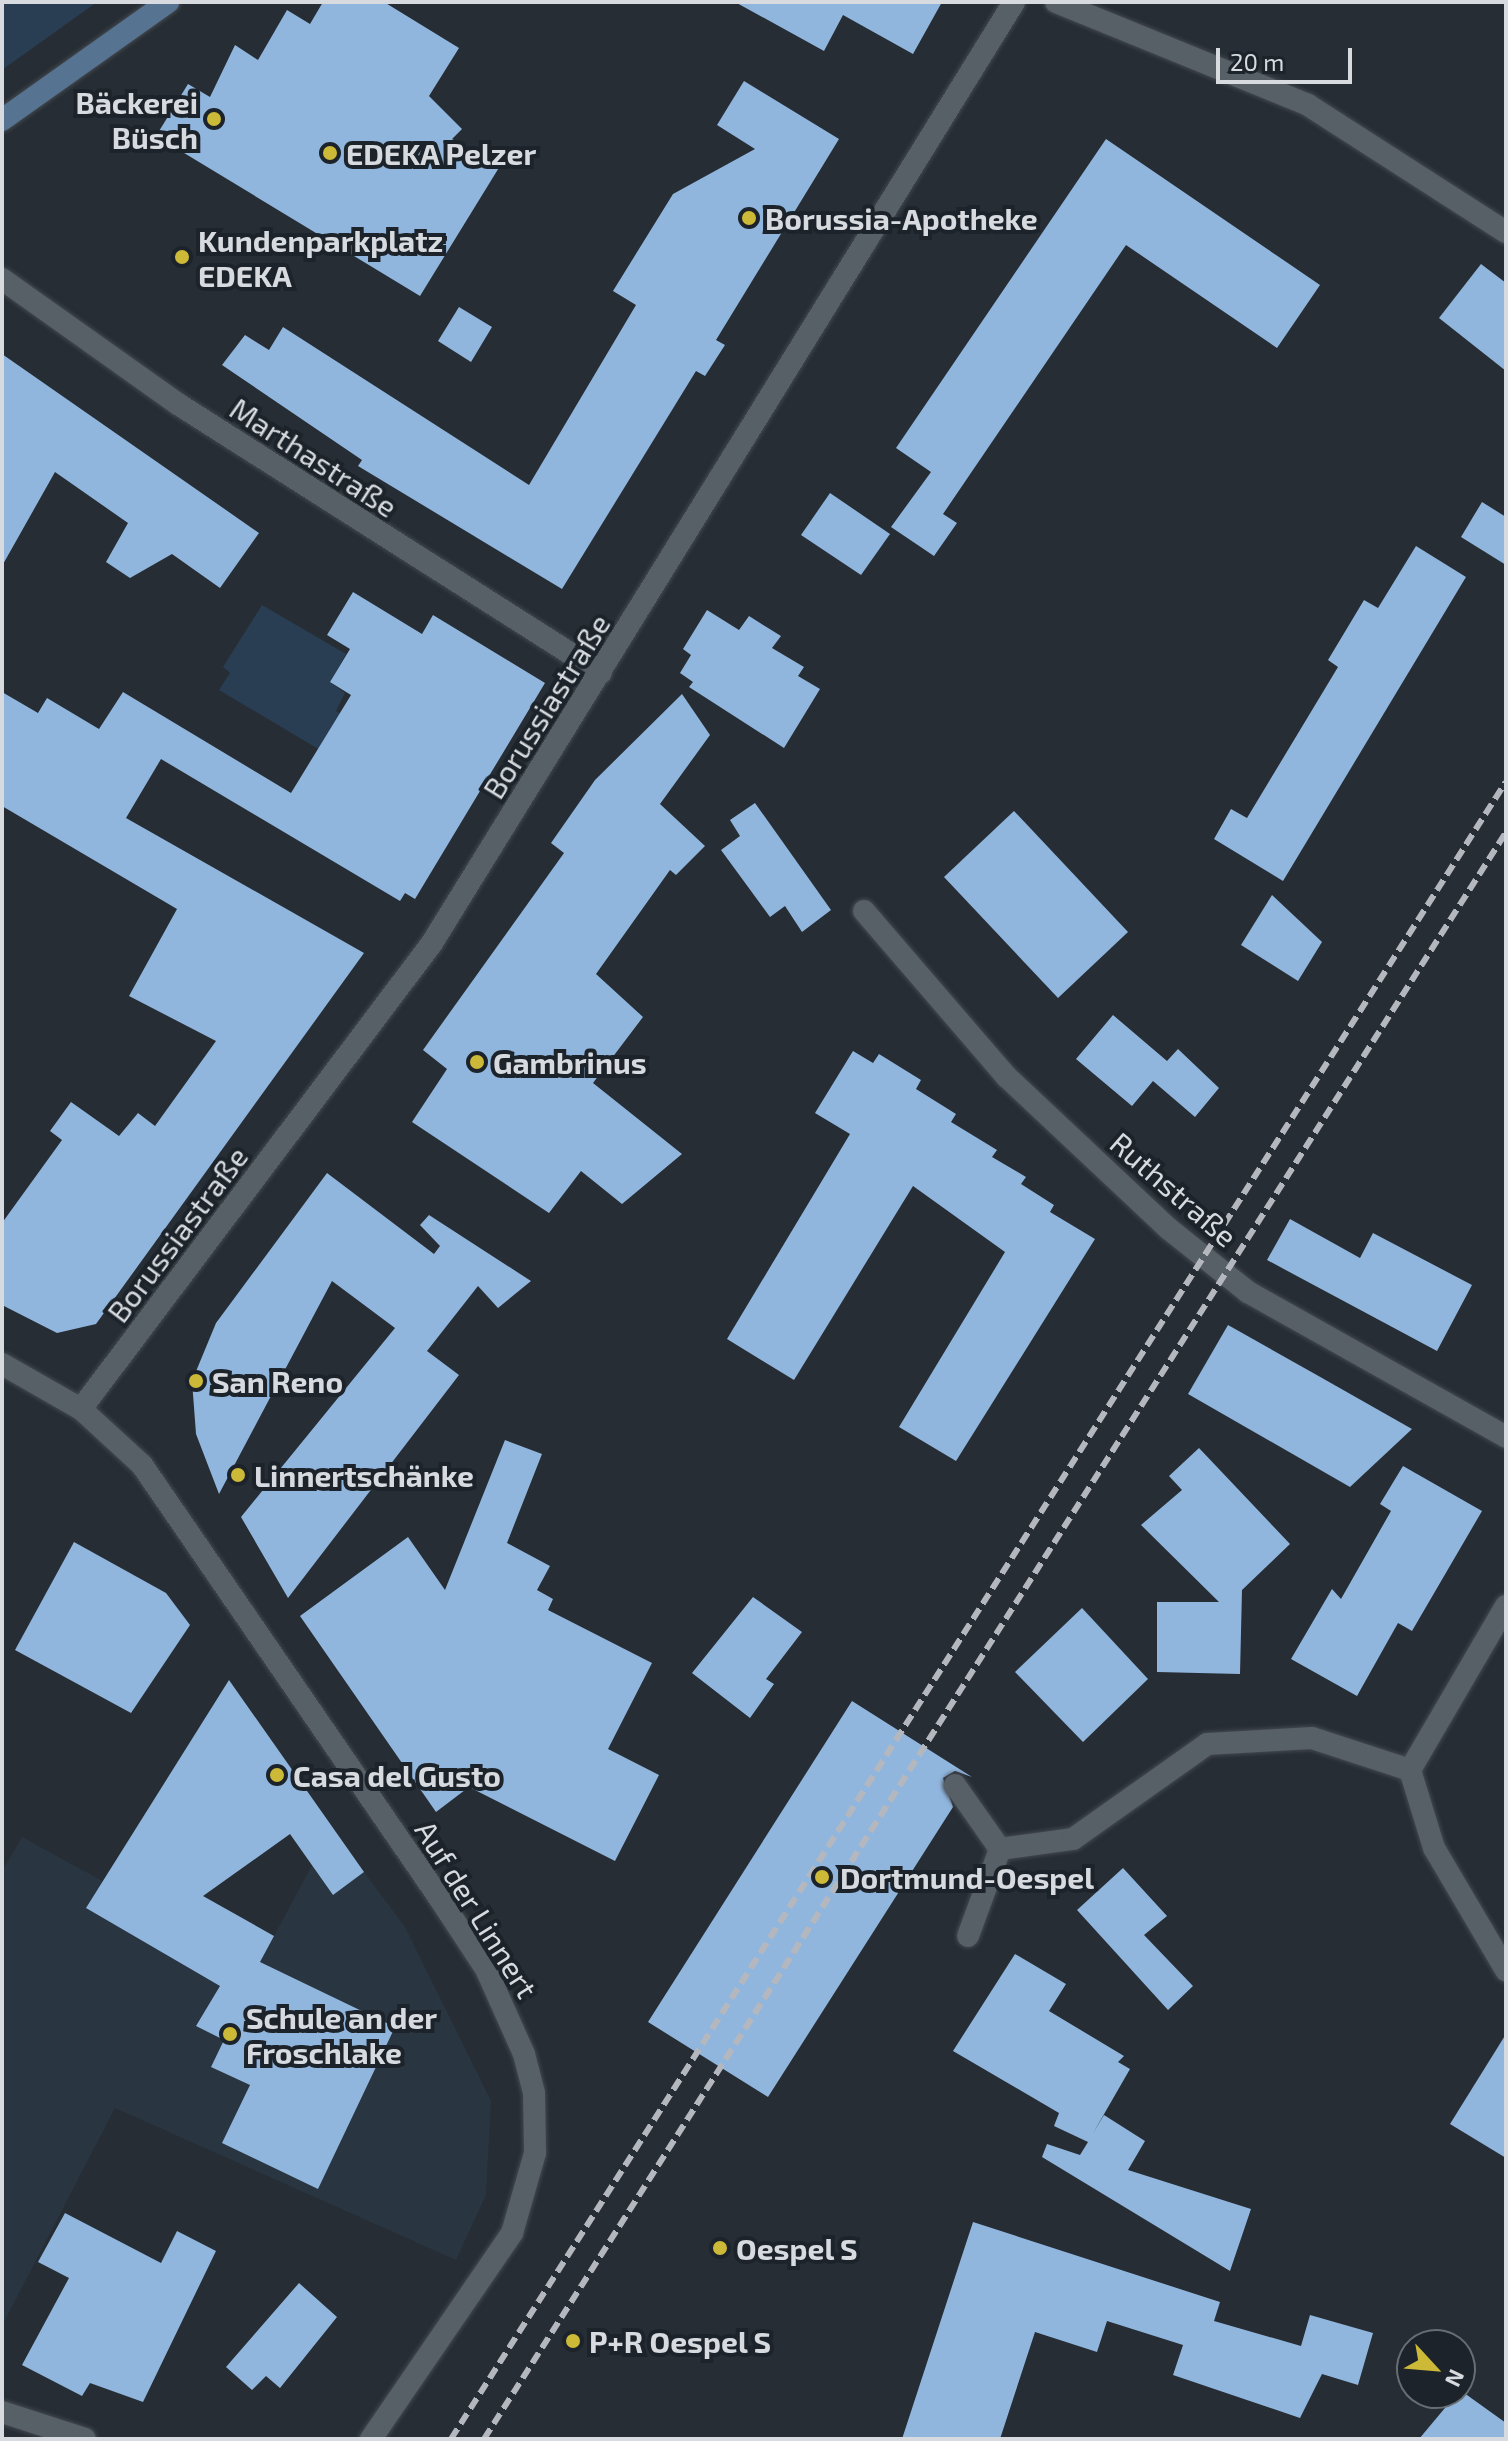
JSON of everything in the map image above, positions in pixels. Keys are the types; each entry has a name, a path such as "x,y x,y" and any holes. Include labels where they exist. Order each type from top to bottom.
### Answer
{"main road":[{"path":"2,120 168,2"}],"street":[{"name":"Borussiastraße","path":"81,1409 432,943 1014,2"},
{"path":"1056,2 1308,105 1506,232"},
{"name":"Marthastraße","path":"2,279 216,429 601,673"},
{"name":"Ruthstraße","path":"864,911 1007,1077 1169,1229 1248,1292 1506,1437"},
{"name":"Auf der Linnert","path":"2,1364 81,1409 142,1465 478,1957 524,2054 537,2127 523,2207 482,2282 397,2392 371,2439"},
{"path":"1506,1606 1410,1770 1434,1848 1506,1970"},
{"path":"1000,1849 1073,1839 1184,1754 1232,1739 1312,1738 1410,1770"},
{"path":"955,1785 1000,1849"},
{"path":"968,1936 1000,1849"},
{"path":"2,2412 85,2439"}],"shaded area":[{"path":"2,2 97,2 2,70"},
{"path":"262,605 346,654 330,682 345,693 336,711 346,717 325,753 219,690 230,673 223,667"},
{"name":"Schule an der Froschlake","path":"22,1837 258,1966 312,1865 333,1895 364,1872 405,1927 491,2101 486,2195 456,2260 115,2108 2,2326 2,1871"}],"building":[{"name":"EDEKA Pelzer","path":"323,2 384,2 459,48 429,96 462,129 452,139 500,166 420,296 156,136 188,84 210,97 235,45 258,60 287,10 310,24"},
{"path":"735,2 942,2 913,54 843,15 824,51"},
{"path":"744,81 839,139 716,340 725,345 705,376 696,371 562,589 358,466 362,460 222,365 245,335 269,350 283,327 529,485 636,305 613,291 673,194 755,149 717,125"},
{"path":"1106,139 1320,285 1277,348 1126,245 943,514 957,523 934,556 891,527 931,472 896,448"},
{"path":"1481,264 1506,283 1506,371 1439,318"},
{"path":"459,307 492,327 471,362 438,341"},
{"path":"2,354 259,533 220,588 172,554 130,578 106,562 128,523 55,472 2,566"},
{"path":"830,493 890,534 861,575 801,535"},
{"path":"1482,502 1506,517 1506,565 1461,537"},
{"path":"1416,546 1466,577 1283,881 1214,839 1231,809 1247,818 1338,667 1328,660 1364,600 1378,608"},
{"path":"353,592 422,634 433,615 545,683 415,899 405,893 400,901 161,759 126,818 364,953 96,1324 57,1333 2,1305 2,1223 62,1140 50,1131 71,1102 119,1136 138,1113 155,1126 216,1041 129,996 177,909 2,806 2,692 38,713 47,698 99,729 123,692 291,793 351,695 330,682 350,649 327,635"},
{"path":"707,610 739,630 749,616 781,636 772,648 804,667 798,676 820,689 784,748 689,687 693,682 680,673 691,655 683,649"},
{"path":"682,694 710,735 660,804 705,846 676,875 670,870 596,974 643,1017 593,1083 682,1154 622,1204 581,1171 549,1213 412,1122 447,1069 423,1050 564,853 551,843 595,780"},
{"path":"755,803 831,910 802,932 785,906 770,917 721,850 740,836 730,820"},
{"path":"1014,811 1128,932 1058,998 944,877"},
{"path":"1272,895 1322,942 1298,981 1241,945"},
{"path":"1113,1015 1167,1061 1178,1049 1219,1088 1195,1117 1153,1081 1132,1106 1076,1059"},
{"path":"853,1051 873,1063 879,1054 921,1080 916,1089 956,1114 951,1122 997,1150 992,1157 1026,1177 1021,1184 1054,1205 1050,1212 1095,1239 956,1461 899,1427 1005,1252 913,1186 794,1380 727,1339 850,1134 815,1113"},
{"path":"327,1173 434,1254 440,1246 420,1225 429,1215 531,1281 498,1308 478,1286 427,1351 459,1375 288,1598 241,1517 395,1328 332,1281 219,1494 196,1434 192,1381 216,1323"},
{"path":"1290,1219 1360,1258 1373,1233 1472,1285 1437,1351 1267,1260"},
{"path":"1228,1325 1412,1429 1350,1487 1188,1394"},
{"path":"505,1440 542,1454 507,1543 550,1566 537,1590 553,1599 548,1610 652,1663 608,1749 659,1775 615,1861 469,1787 436,1812 300,1616 408,1537 445,1590"},
{"path":"1199,1448 1290,1544 1242,1590 1240,1674 1157,1672 1157,1602 1219,1602 1141,1525 1182,1490 1169,1476"},
{"path":"1403,1466 1482,1511 1412,1631 1398,1623 1357,1696 1291,1659 1332,1589 1341,1599 1391,1511 1380,1504"},
{"path":"74,1542 166,1593 190,1625 131,1713 15,1650"},
{"path":"753,1597 802,1632 766,1679 774,1684 750,1718 692,1673"},
{"path":"1082,1608 1148,1679 1083,1742 1015,1672"},
{"path":"229,1680 364,1872 333,1895 290,1834 203,1896 274,1936 260,1962 395,2027 318,2189 222,2143 250,2085 211,2067 224,2040 196,2026 220,1986 86,1908"},
{"path":"852,1701 972,1777 955,1771 943,1778 953,1807 768,2097 648,2022"},
{"path":"1123,1868 1167,1916 1144,1935 1193,1986 1168,2010 1077,1910"},
{"path":"1015,1954 1066,1984 1049,2011 1124,2056 1118,2062 1130,2069 1092,2135 1104,2115 1145,2141 1128,2170 1251,2209 1230,2271 1042,2157 1047,2144 1080,2155 1088,2142 1054,2126 1059,2113 953,2051"},
{"path":"1506,2034 1506,2158 1450,2124"},
{"path":"65,2213 161,2263 177,2231 216,2251 143,2402 90,2383 82,2396 22,2365 69,2278 38,2262"},
{"path":"973,2222 1220,2302 1214,2321 1301,2346 1310,2315 1373,2333 1358,2385 1322,2374 1300,2418 1173,2375 1183,2345 1107,2321 1097,2352 1035,2332 1000,2439 902,2439"},
{"path":"299,2283 337,2317 280,2388 266,2376 252,2390 226,2367"},
{"path":"1476,2401 1506,2423 1506,2439 1419,2439 1444,2409 1476,2409"}],"railway":[{"path":"451,2439 1506,782"},
{"path":"484,2439 1506,832"}],"place":[{"name":"Bäckerei Büsch","path":"214,119"},
{"name":"EDEKA Pelzer","path":"330,153"},
{"name":"Borussia-Apotheke","path":"749,218"},
{"name":"Kundenparkplatz EDEKA","path":"182,257"},
{"name":"Gambrinus","path":"477,1062"},
{"name":"San Reno","path":"196,1381"},
{"name":"Linnertschänke","path":"238,1475"},
{"name":"Casa del Gusto","path":"277,1775"},
{"name":"Dortmund-Oespel","path":"822,1877"},
{"name":"Schule an der Froschlake","path":"230,2034"},
{"name":"Oespel S","path":"720,2248"},
{"name":"P+R Oespel S","path":"573,2341"}]}
